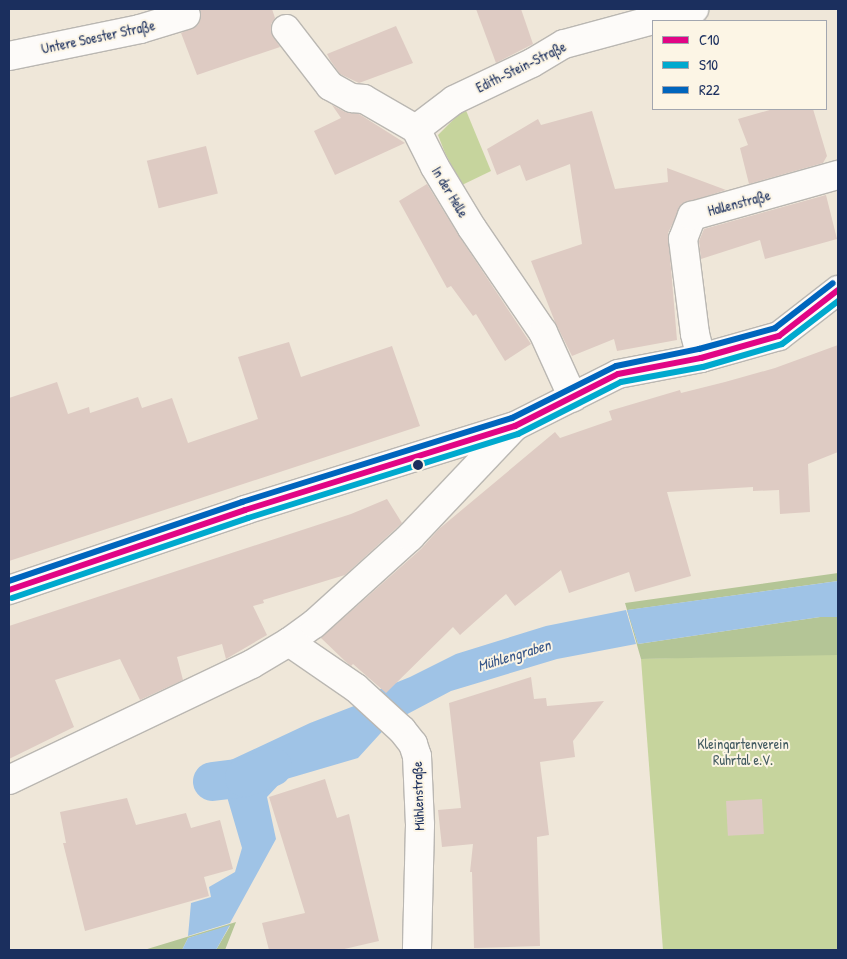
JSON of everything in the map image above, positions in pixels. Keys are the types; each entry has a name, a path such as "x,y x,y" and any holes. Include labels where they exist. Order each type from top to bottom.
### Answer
{"street":[{"name":"Edith-Stein-Straße","path":"653,20 694,9"},
{"name":"Untere Soester Straße","path":"9,56 140,29 186,15"},
{"name":"Edith-Stein-Straße","path":"416,129 454,100 532,63 564,44 652,20"},
{"path":"286,29 330,86 352,98 364,99 416,129"},
{"name":"In der Helle","path":"416,129 435,167 472,228 543,332 573,398"},
{"name":"Hallenstraße","path":"701,358 695,334 683,239 692,216 838,175"},
{"path":"9,590 245,510 515,426 618,374 701,358 779,336 838,290"},
{"path":"9,780 252,664 289,642 314,624 410,537 515,426"},
{"name":"Mühlenstraße","path":"289,642 356,688 402,730 413,744 417,756 420,825 417,950"}],"green space":[{"path":"465,108 491,171 462,185 438,135"},
{"path":"838,573 838,581 628,610 638,644 820,617 838,617 838,655 641,659 625,603"},
{"name":"Kleingartenverein Ruhrtal e.V.","path":"813,654 838,655 838,950 663,950 641,659"},
{"path":"236,922 225,950 216,950 230,926 188,938 182,950 144,950"}],"water":[{"path":"838,581 838,617 820,617 638,644 627,610"},
{"path":"626,610 636,644 557,659 451,691 398,719 378,690 410,677 456,654 546,626"},
{"path":"363,699 389,724 358,758 283,780 267,797 276,839 230,923 188,936 191,903 211,897 209,887 235,872 242,848 218,766 310,723 354,706"},
{"path":"230,925 216,950 182,950 188,938"}],"building":[{"path":"200,9 272,9 275,18 271,24 271,32 280,47 197,75 181,33 198,25 201,18"},
{"path":"476,9 521,9 533,44 496,63"},
{"path":"396,26 413,63 359,83 340,74 327,54"},
{"path":"332,105 345,112 359,114 405,143 335,175 314,131 341,118"},
{"path":"770,110 813,110 827,156 823,163 749,184 740,148 748,145 738,119"},
{"path":"592,111 615,189 668,182 667,168 726,190 682,204 668,233 677,340 617,351 614,339 572,356 555,322 531,261 582,244 570,164 526,181 520,165 497,175 487,149 538,119 541,125"},
{"path":"206,146 218,194 159,208 147,161"},
{"path":"427,184 459,236 531,344 505,361 476,314 473,316 451,286 447,288 399,201"},
{"path":"826,195 837,239 765,259 760,240 701,259 699,241 704,229"},
{"path":"289,342 301,377 392,346 420,426 9,561 9,398 57,382 68,414 89,407 90,413 138,397 142,408 172,398 188,443 258,419 238,357"},
{"path":"838,345 838,452 808,464 810,512 780,514 779,490 753,491 753,487 667,492 691,576 635,592 629,572 569,593 561,570 515,606 506,594 460,635 453,627 386,693 353,664 351,666 345,661 321,638 421,549 439,529 555,432 560,438 612,420 609,411 680,390 681,393 775,368"},
{"path":"387,499 402,523 345,575 263,600 264,603 253,606 267,635 226,659 222,644 177,657 183,680 140,700 120,659 55,680 74,727 9,759 9,626 351,514"},
{"path":"531,677 534,699 546,698 547,706 604,701 573,741 575,757 540,762 549,835 537,837 540,946 474,948 472,872 470,872 473,844 442,847 438,810 461,808 449,703"},
{"path":"325,779 337,818 349,814 379,941 340,950 269,950 262,923 305,913 269,797"},
{"path":"127,798 136,825 186,813 191,828 220,820 233,869 204,877 209,896 85,931 63,843 66,843 60,812"},
{"path":"762,799 764,834 728,836 726,801"}],"waterway":[{"name":"Mühlengraben","path":"212,781 244,777 272,766"}],"transit line":[{"name":"R22","path":"9,581 242,502 512,418 616,366 699,349 775,328 833,283"},
{"name":"C10","path":"9,590 245,510 515,426 618,374 701,358 779,336 838,290"},
{"name":"S10","path":"12,598 248,518 518,434 621,382 703,367 782,344 838,301"}]}
